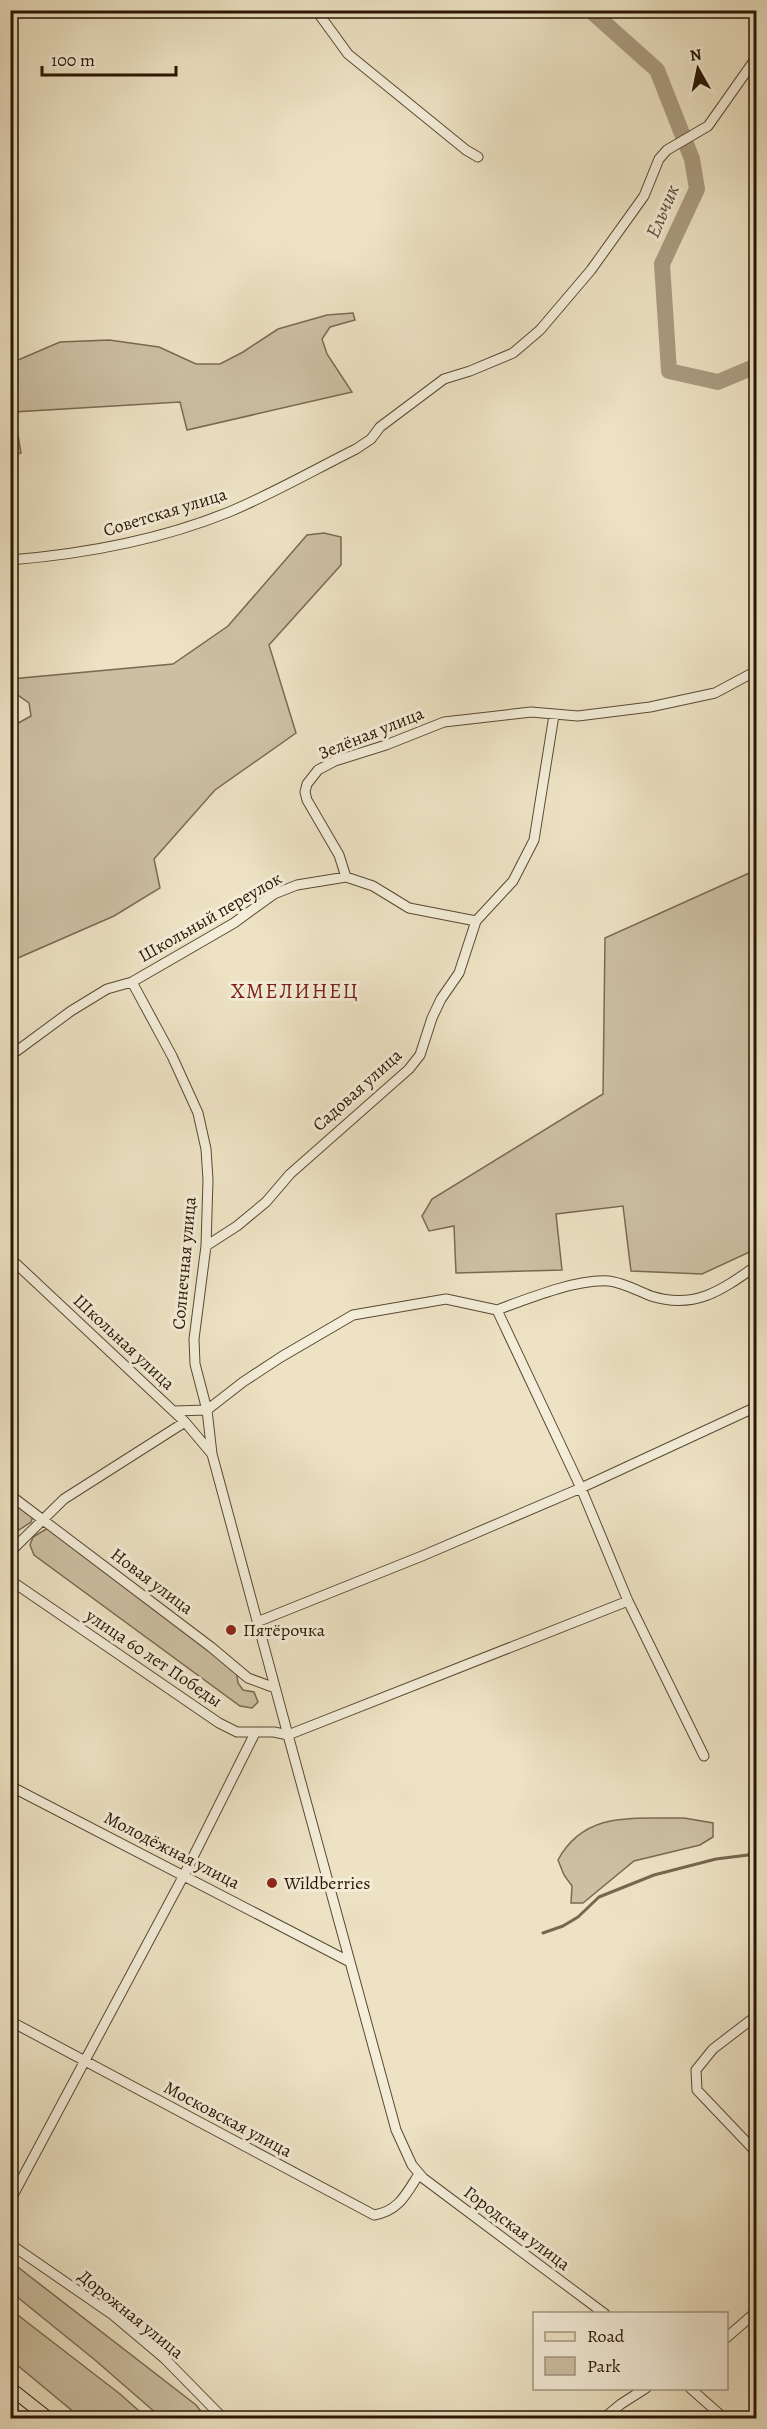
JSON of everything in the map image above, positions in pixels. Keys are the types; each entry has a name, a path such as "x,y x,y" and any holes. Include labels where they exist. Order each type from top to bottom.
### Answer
{"main road":[{"path":"10,2388 48,2418"}],"street":[{"path":"316,10 348,54 466,150 478,157"},
{"name":"Советская улица","path":"10,560 101,549 188,526 229,512 356,449 372,439 380,427 444,379 513,353 540,330 591,270 644,196 659,159 667,150 708,126 756,58"},
{"name":"Зелёная улица","path":"346,877 339,855 307,800 305,792 307,784 318,770 335,761 386,745 444,722 531,712 578,716 684,701 715,693 756,671"},
{"path":"476,921 513,880 534,840 555,715"},
{"name":"Школьный переулок","path":"10,1056 71,1011 106,989 132,982 234,923 274,894 297,885 346,877 373,886 409,908 476,921"},
{"name":"Садовая улица","path":"206,1246 237,1226 266,1202 311,1154 409,1069 420,1055 441,999 459,973 476,921"},
{"name":"Солнечная улица","path":"132,982 172,1056 198,1113 206,1149 208,1180 206,1246 194,1339 195,1364 207,1410 212,1454 288,1735"},
{"name":"Школьная улица","path":"10,1258 174,1411 212,1454"},
{"path":"174,1411 207,1410 271,1363 322,1331 353,1315 446,1299 497,1310 543,1293 592,1282 609,1281 655,1297 685,1302 722,1289 756,1266"},
{"path":"497,1310 581,1488 628,1601 704,1756"},
{"path":"257,1622 422,1556 581,1488 756,1407"},
{"path":"10,1552 42,1518 64,1499 185,1422"},
{"name":"Новая улица","path":"10,1495 211,1647 248,1678 275,1688"},
{"name":"улица 60 лет Победы","path":"10,1580 219,1723 237,1732 274,1732 288,1735"},
{"path":"288,1735 628,1601"},
{"path":"10,2201 184,1875 255,1733"},
{"name":"Городская улица","path":"288,1735 396,2130 412,2165 419,2174 604,2312"},
{"name":"Молодёжная улица","path":"10,1786 350,1962"},
{"path":"756,2016 712,2049 696,2070 697,2090 756,2152"},
{"name":"Московская улица","path":"10,2021 374,2215 387,2212 399,2203 419,2174"},
{"name":"Дорожная улица","path":"10,2244 113,2315 164,2358 224,2418"},
{"path":"728,2336 756,2312"},
{"path":"604,2418 643,2390"},
{"path":"692,2390 724,2418"}],"green space":[{"path":"353,313 355,320 330,327 322,339 327,354 352,392 187,430 180,402 14,412 21,453 11,456 11,363 60,342 109,340 159,347 196,364 220,364 278,329 327,315"},
{"path":"324,533 341,537 341,565 269,645 296,733 215,790 154,859 160,888 114,916 11,961 11,727 31,716 29,703 12,691 11,679 173,664 228,626 307,535"},
{"path":"756,870 756,1249 702,1274 631,1271 623,1206 556,1214 562,1270 456,1273 454,1226 429,1231 422,1216 432,1199 603,1094 605,938"},
{"path":"10,1499 33,1516 31,1522 16,1532 11,1531"},
{"path":"48,1528 236,1670 238,1683 243,1690 254,1692 258,1702 252,1708 240,1706 34,1555 30,1545 33,1537"},
{"path":"684,1818 713,1823 713,1837 700,1845 634,1861 583,1903 571,1903 572,1886 564,1875 558,1860 569,1844 582,1832 613,1821"},
{"path":"10,2261 196,2405 206,2418 164,2418 157,2414 11,2292"},
{"path":"10,2309 120,2394 147,2418 81,2418 11,2360"}],"waterway":[{"name":"Ельчик","path":"590,10 657,70 692,159 697,189 662,264 669,371 718,382 756,366"},
{"path":"543,1933 563,1926 578,1917 599,1897 654,1875 716,1859 748,1855 756,1848"}],"place":[{"name":"Пятёрочка","path":"231,1630"},
{"name":"Wildberries","path":"272,1883"}],"district":[{"name":"ХМЕЛИНЕЦ","path":"295,991"}]}
